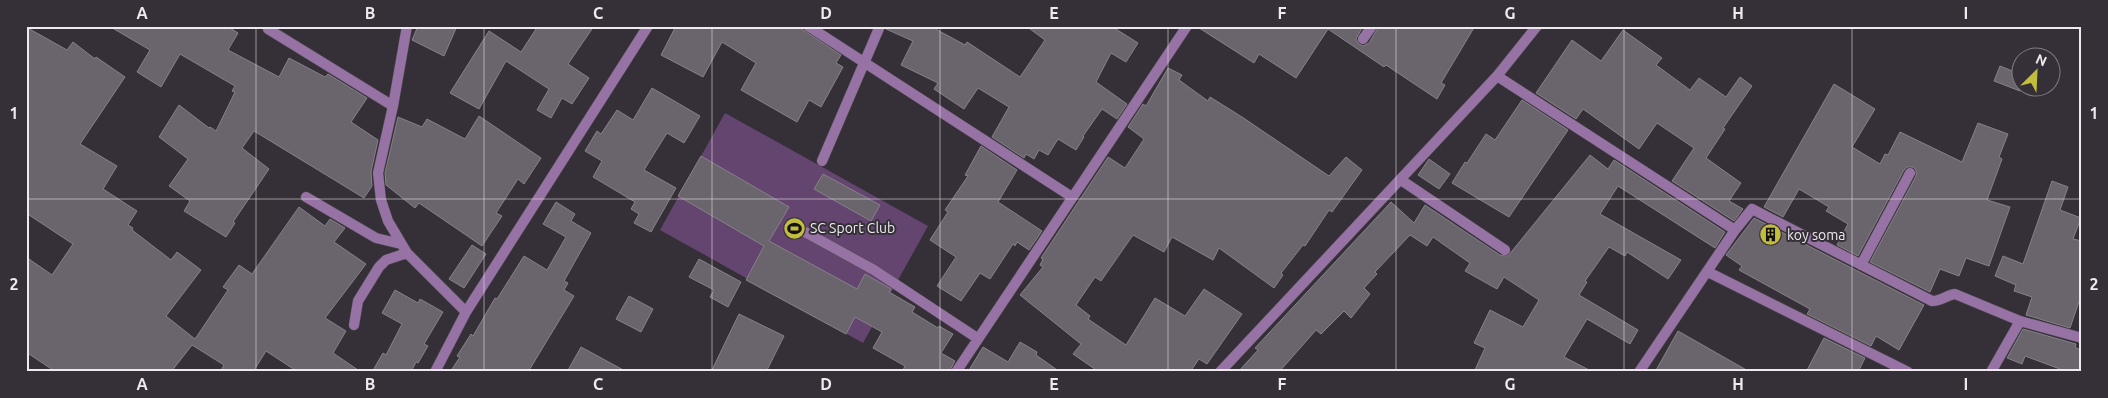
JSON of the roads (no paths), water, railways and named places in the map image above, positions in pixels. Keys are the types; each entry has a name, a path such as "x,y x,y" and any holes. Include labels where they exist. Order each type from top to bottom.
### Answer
{"street":[{"path":"407,26 393,106 378,173 379,188 388,221 400,244 466,312"},
{"path":"435,372 466,312 648,26"},
{"path":"808,26 1072,197"},
{"path":"822,161 880,26"},
{"path":"956,372 1187,26"},
{"path":"1363,39 1372,26"},
{"path":"1220,372 1497,76 1537,26"},
{"path":"268,29 393,106"},
{"path":"1497,76 1735,230"},
{"path":"1861,265 1910,173"},
{"path":"1401,180 1505,250"},
{"path":"306,197 376,238 400,244"},
{"path":"1640,372 1735,230 1750,210 1754,209 1932,301 1941,300 1955,294 2020,321 2082,338"},
{"path":"805,232 874,270 977,338"},
{"path":"354,325 358,301 379,267 386,260 407,253"},
{"path":"1708,272 1908,372"},
{"path":"1991,372 2020,321"}],"place":[{"name":"SC Sport Club","path":"794,228"},
{"name":"koy soma","path":"1771,235"}]}
